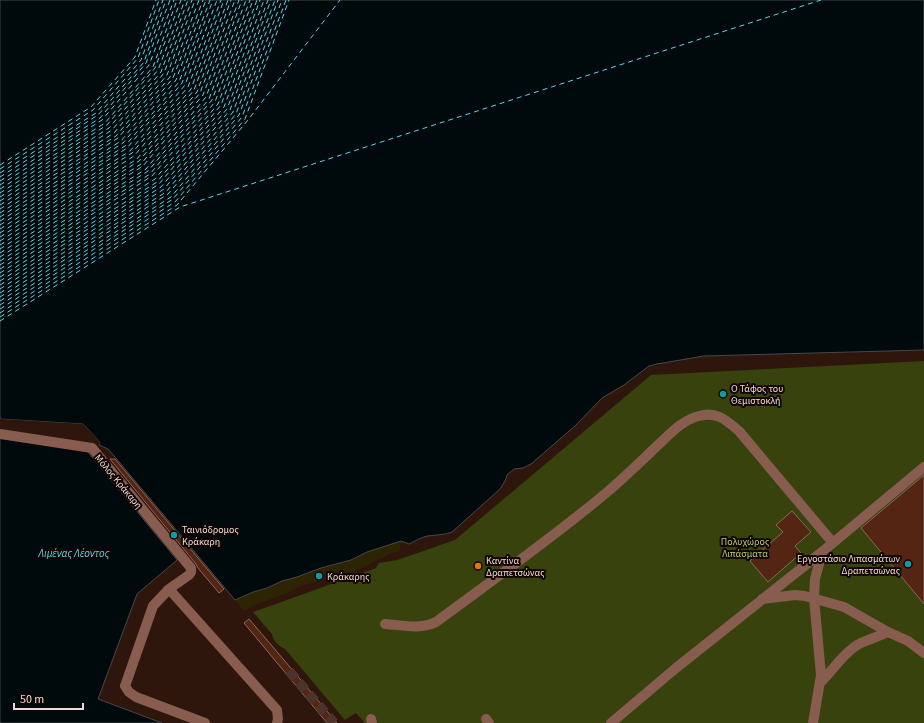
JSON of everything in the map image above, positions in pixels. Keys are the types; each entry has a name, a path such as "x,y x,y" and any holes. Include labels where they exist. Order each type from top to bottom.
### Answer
{"street":[{"path":"385,624 420,627 429,626 436,622 569,524 607,492 675,430 692,418 699,416 714,415 722,418 739,431 833,543"},
{"name":"Μόλος Κράκαρη","path":"0,434 92,448 191,568 189,575 169,589"},
{"path":"611,723 676,668 822,552 924,467"},
{"path":"813,723 821,675 814,598 816,579 822,552"},
{"path":"205,723 136,697 129,692 125,686 153,606 169,589 276,710 278,719 277,723"},
{"path":"762,599 795,595 814,598 844,608 908,641 924,653"},
{"path":"820,684 851,650 861,643 888,632"}],"green space":[{"name":"Πολυχώρος Λιπάσματα","path":"924,361 924,723 363,723 364,722 356,713 345,720 285,649 277,643 272,634 253,612 376,568 379,563 397,560 455,540 651,375"}],"sand":[{"name":"Κράκαρης","path":"401,541 404,542 400,545 400,550 398,552 390,553 383,558 353,572 300,586 287,593 254,605 244,611 235,600 282,581 320,568 351,560 367,552"}],"water":[{"path":"0,0 924,0 924,350 704,356 649,366 624,385 602,398 576,425 531,464 523,468 514,469 507,475 500,489 452,532 427,536 409,544 401,541 367,552 351,560 282,581 235,600 115,457 108,449 99,445 100,442 83,424 0,419"},
{"name":"Λιμένας Λέοντος","path":"0,438 87,451 177,560 137,594 98,699 162,723 0,723"}],"pier":[{"path":"0,419 83,424 100,442 99,445 97,444 98,442 82,426 0,421"}],"building":[{"path":"110,459 115,459 224,589 219,593"},
{"name":"Εργοστάσιο Λιπασμάτων Δραπετσώνας","path":"924,475 924,604 861,528"},
{"path":"792,511 811,532 795,546 801,553 768,582 750,561 783,532 776,525"},
{"path":"249,619 337,723 327,723 244,623"}],"ferry route":[{"path":"0,165 91,107 135,57 156,0"},
{"path":"0,169 93,110 138,58 159,0"},
{"path":"0,173 96,113 141,60 163,0"},
{"path":"0,177 98,115 144,62 166,0"},
{"path":"0,181 100,118 146,63 170,0"},
{"path":"0,185 102,120 149,65 174,0"},
{"path":"0,189 105,123 153,67 177,0"},
{"path":"0,193 107,125 155,68 181,0"},
{"path":"0,197 109,128 158,70 185,0"},
{"path":"0,201 112,130 161,72 188,0"},
{"path":"0,205 114,133 164,73 192,0"},
{"path":"0,209 116,136 167,75 195,0"},
{"path":"0,213 118,138 170,77 199,0"},
{"path":"0,217 121,141 173,78 203,0"},
{"path":"0,221 123,143 176,80 206,0"},
{"path":"0,225 125,146 179,82 210,0"},
{"path":"0,229 127,148 182,83 213,0"},
{"path":"0,233 130,151 185,85 217,0"},
{"path":"0,237 132,153 188,87 221,0"},
{"path":"0,241 134,156 191,89 224,0"},
{"path":"0,245 137,159 194,90 228,0"},
{"path":"0,249 139,161 197,92 231,0"},
{"path":"0,253 141,164 200,93 235,0"},
{"path":"0,257 143,166 203,95 239,0"},
{"path":"0,261 146,169 206,97 242,0"},
{"path":"0,265 148,171 209,99 246,0"},
{"path":"0,269 150,174 212,100 250,0"},
{"path":"0,273 152,176 215,102 253,0"},
{"path":"0,277 155,179 218,104 257,0"},
{"path":"0,281 157,182 221,105 260,0"},
{"path":"0,285 159,184 224,107 264,0"},
{"path":"0,289 161,187 227,109 268,0"},
{"path":"0,293 164,189 230,110 271,0"},
{"path":"0,297 166,192 233,112 275,0"},
{"path":"0,301 168,194 236,114 278,0"},
{"path":"0,305 171,197 239,115 282,0"},
{"path":"0,309 173,199 242,117 286,0"},
{"path":"0,313 175,202 245,119 289,0"},
{"path":"0,317 177,205 248,120 340,0"},
{"path":"0,321 180,207 821,0"}],"tunnel":[{"path":"289,671 334,723"}],"place":[{"name":"Ο Τάφος του Θεμιστοκλή","path":"723,394"},
{"name":"Ταινιόδρομος Κράκαρη","path":"174,535"},
{"name":"Εργοστάσιο Λιπασμάτων Δραπετσώνας","path":"908,564"},
{"name":"Καντίνα Δραπετσώνας","path":"478,566"},
{"name":"Κράκαρης","path":"319,576"}]}
